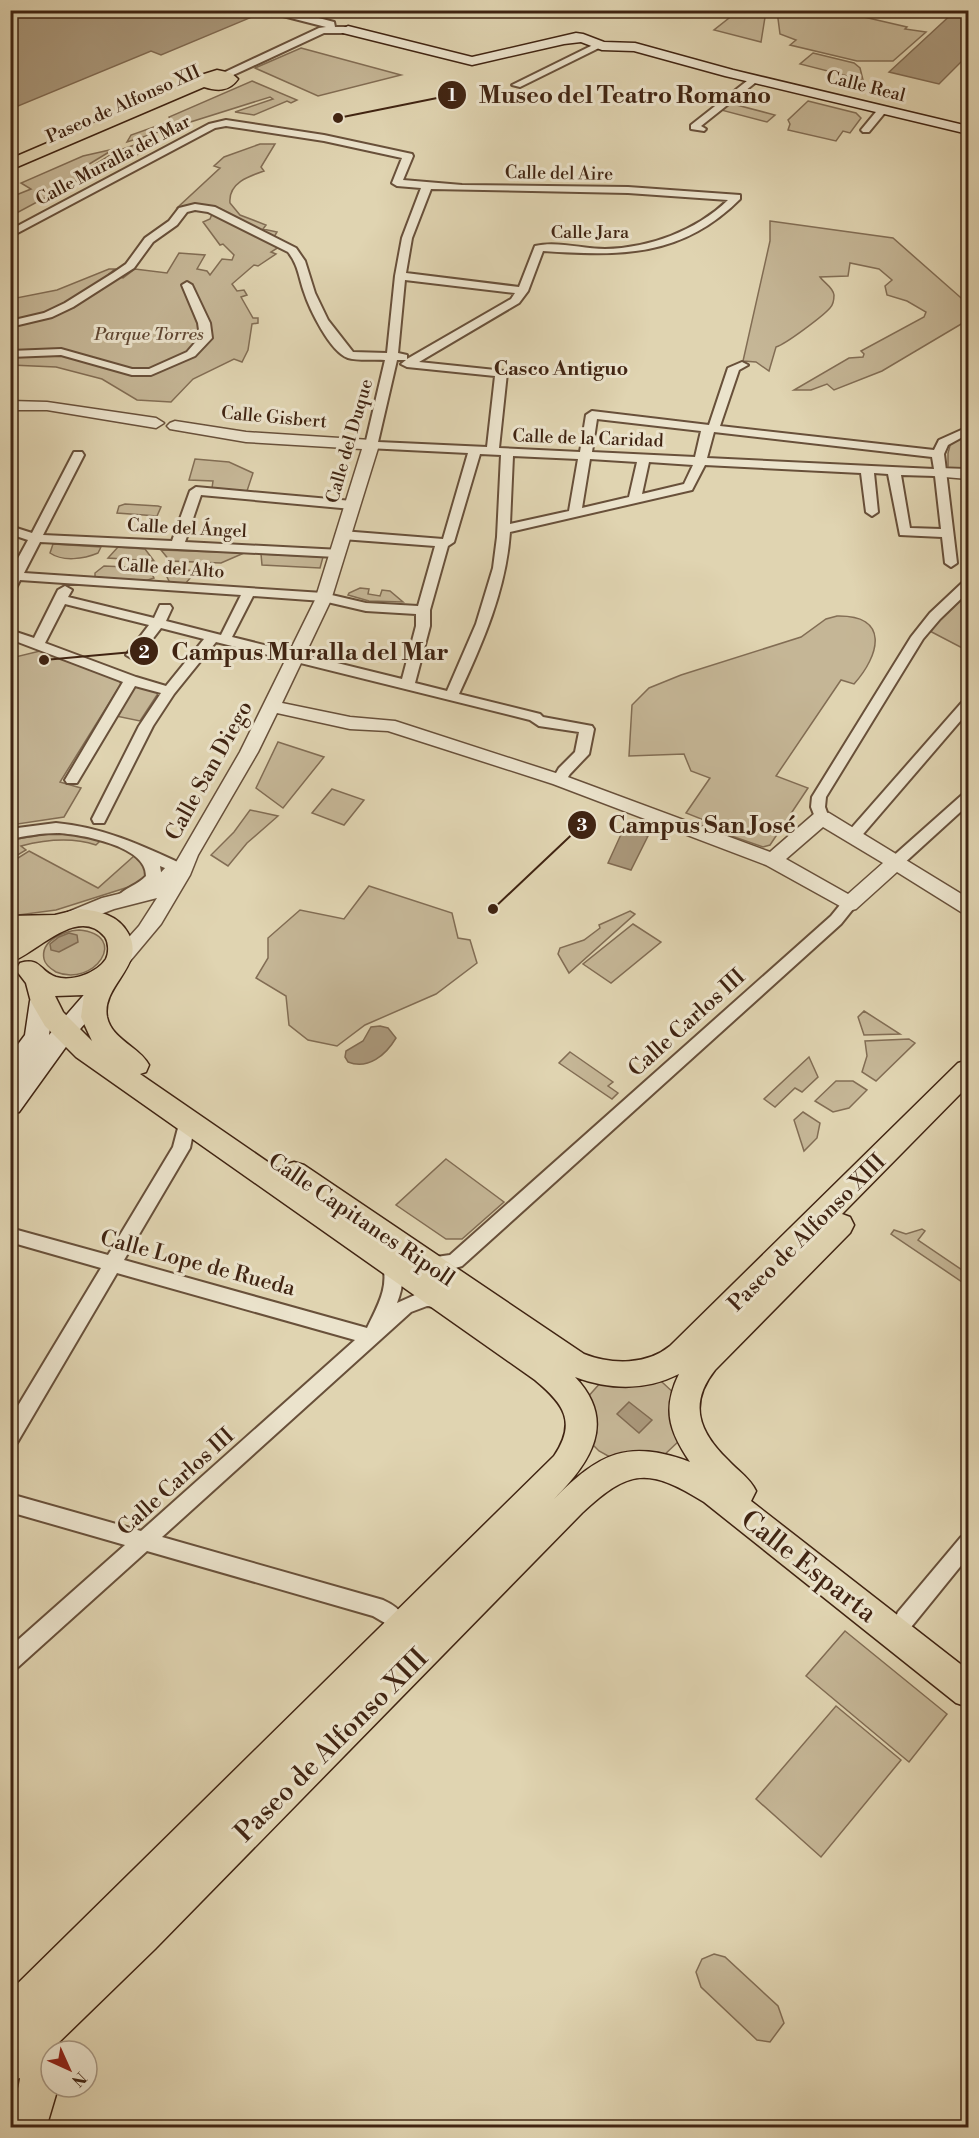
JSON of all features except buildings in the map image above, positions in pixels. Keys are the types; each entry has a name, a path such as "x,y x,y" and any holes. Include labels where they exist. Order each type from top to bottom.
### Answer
{"main road":[{"name":"Calle Real","path":"348,30 459,59 483,60 562,40 583,38 606,41 677,54 722,71 881,112 969,128"},
{"name":"Calle Real","path":"755,79 812,88 969,128"},
{"name":"Paseo de Alfonso XII","path":"10,165 217,80"},
{"name":"Paseo de Alfonso XII","path":"10,175 217,80"},
{"path":"10,925 56,925 95,920 112,929 121,943 115,965 97,995 65,1032 10,1105"},
{"path":"10,1074 37,1037 25,969 28,948 56,925"},
{"path":"25,969 54,986 78,987 99,979 115,965"},
{"path":"10,986 25,969"},
{"path":"25,969 54,1020 65,1032 94,1048"},
{"path":"94,1048 97,995"},
{"path":"37,1069 59,1056 79,1054 94,1048"},
{"name":"Calle Capitanes Ripoll","path":"94,1048 123,1056 573,1363 598,1373 631,1373"},
{"name":"Calle Capitanes Ripoll","path":"94,1048 180,1117 565,1386 575,1400 582,1425"},
{"name":"Paseo de Alfonso XIII","path":"631,1373 664,1367 688,1349 969,1070"},
{"name":"Paseo de Alfonso XIII","path":"684,1412 688,1386 698,1370 969,1095"},
{"path":"631,1373 643,1374 662,1382 676,1395 684,1412 683,1433 675,1447 662,1457 638,1464 619,1462 599,1451 591,1443 582,1425 583,1407 595,1386 610,1377 631,1373"},
{"name":"Calle Esparta","path":"684,1412 688,1429 696,1445 714,1470 969,1669"},
{"name":"Paseo de Alfonso XIII","path":"15,2031 393,1637 565,1466 578,1446 582,1425"},
{"name":"Paseo de Alfonso XIII","path":"15,2031 142,1936 571,1503 606,1473 625,1465 638,1464"},
{"name":"Calle Esparta","path":"638,1464 677,1472 696,1479 715,1492 969,1691"},
{"path":"15,2031 39,2063 39,2082 31,2124"}],"street":[{"path":"284,10 282,12 331,24 330,28"},
{"path":"217,80 319,31 330,28 348,30"},
{"path":"517,85 606,41"},
{"path":"701,129 694,127 755,79"},
{"path":"866,130 881,112"},
{"name":"Calle Muralla del Mar","path":"10,234 212,126 234,123 408,156 397,183"},
{"name":"Calle del Aire","path":"397,183 462,188 628,190 722,195 736,198"},
{"name":"Calle del Duque","path":"336,553 371,445 392,357 400,276 407,237 427,185"},
{"name":"Calle Jara","path":"523,291 539,248 606,252 659,245 716,217 736,198"},
{"path":"10,324 38,318 59,310 117,275 129,266 149,240 173,224 183,210 195,207 207,208 292,250 301,263 311,298 324,324 350,355 418,357"},
{"path":"400,276 523,291"},
{"path":"10,354 61,352 132,372 159,370 191,354 206,338 204,323 187,285"},
{"path":"493,452 501,373 407,364 509,305 523,291"},
{"path":"502,530 688,486 692,482 734,369 742,365"},
{"path":"10,405 47,406 156,423"},
{"path":"575,512 592,415 938,454"},
{"name":"Calle Gisbert","path":"175,426 246,437 371,445"},
{"path":"951,563 938,454 943,443 966,431"},
{"name":"Calle de la Caridad","path":"371,445 939,473"},
{"path":"342,535 448,542 475,451"},
{"path":"451,696 479,636 495,580 502,546 507,453"},
{"path":"13,581 78,455"},
{"path":"635,498 644,458"},
{"path":"867,470 872,512"},
{"path":"894,471 904,532 947,533"},
{"path":"939,473 969,474"},
{"path":"177,545 196,491 352,505"},
{"name":"Calle del Ángel","path":"10,530 35,538 336,553"},
{"path":"406,685 423,626 423,610 442,543"},
{"name":"Calle San Diego","path":"11,834 39,828 71,827 97,833 139,852 183,863 244,763 323,598 336,553"},
{"path":"14,649 32,644 61,599 70,579"},
{"name":"Calle del Alto","path":"13,581 70,579 323,598 366,607 423,610"},
{"path":"969,585 935,616 918,637 819,797 818,807 822,818 969,907"},
{"path":"99,819 146,726 169,691 219,638 249,592"},
{"path":"61,599 540,720 587,729 579,758 568,766 559,780"},
{"path":"133,655 159,622 165,608"},
{"path":"10,634 131,680 169,691"},
{"path":"72,780 131,680"},
{"path":"853,836 969,704"},
{"path":"272,706 350,723 389,725 559,780 773,860 849,904"},
{"name":"Calle Carlos III","path":"427,1264 443,1265 456,1261 836,920 849,904 969,797"},
{"path":"773,860 822,818"},
{"path":"56,925 146,887 154,878 152,865 139,852"},
{"path":"121,899 153,892 183,863"},
{"path":"115,965 154,919 183,863"},
{"path":"865,890 878,884 903,880 919,882 939,890"},
{"path":"10,1437 181,1148 186,1128 180,1117"},
{"name":"Calle Lope de Rueda","path":"10,1235 372,1337"},
{"name":"Calle Carlos III","path":"372,1337 390,1296 394,1275 391,1263"},
{"name":"Calle Carlos III","path":"10,1661 410,1303 434,1298 448,1303"},
{"path":"10,1503 376,1607 389,1612 396,1620 393,1637"},
{"path":"905,1619 969,1543"}],"green space":[{"path":"738,11 766,11 761,42 714,30"},
{"path":"777,11 838,11 907,27 905,29 926,32 893,61 857,61 790,45 796,40 780,34"},
{"path":"301,48 401,75 318,96 255,68"},
{"path":"813,53 854,63 860,68 863,80 800,64"},
{"path":"252,81 297,100 291,103 287,101 254,115 235,112 273,99 270,97 127,142 131,135 171,121 169,117"},
{"path":"808,101 856,113 861,118 850,133 843,131 836,141 788,130 790,124 788,120"},
{"path":"729,103 775,115 767,122 721,110"},
{"path":"152,139 161,142 103,173 91,167 117,151"},
{"name":"Parque Torres","path":"260,144 275,144 261,167 264,171 236,185 230,196 230,203 240,215 266,225 263,229 277,232 274,237 279,247 271,252 276,254 258,266 254,265 232,284 237,291 244,290 247,295 241,297 253,318 258,318 258,323 252,324 248,350 242,362 234,359 193,379 171,402 137,400 102,379 56,367 11,365 11,299 57,290 109,269 115,269 109,274 123,278 135,269 167,273 179,253 205,255 197,269 207,271 210,275 222,259 232,260 234,255 223,244 220,245 203,222 210,219 212,214 203,210 177,208 220,168 214,166 224,157"},
{"path":"114,149 86,166 95,171 11,216 11,197 31,189 21,183 83,156"},
{"path":"770,221 893,238 968,304 968,320 882,371 834,390 827,384 811,390 794,390 849,358 863,357 864,354 861,351 924,317 926,312 907,301 887,295 885,286 892,280 879,269 850,263 848,276 820,277 833,292 832,305 788,341 776,347 769,371 756,362 743,361 770,241"},
{"path":"967,437 968,468 948,467 951,442"},
{"path":"195,459 229,462 253,473 247,491 212,488 213,481 189,480"},
{"path":"125,504 161,507 157,516 117,513 119,506"},
{"path":"53,544 101,547 98,553 67,559 50,553"},
{"path":"118,547 145,549 154,561 108,558"},
{"path":"161,550 244,553 221,563 170,561"},
{"path":"261,554 323,557 320,568 262,565"},
{"path":"104,566 149,568 154,578 145,581 95,577 95,573"},
{"path":"163,569 204,571 191,577 185,584 170,583"},
{"path":"968,585 968,651 924,628"},
{"path":"360,588 369,589 368,594 380,596 382,590 390,591 403,602 369,601 348,595"},
{"path":"837,616 854,617 866,622 873,629 874,649 870,661 854,684 841,680 776,776 808,788 770,845 763,847 700,825 704,820 686,813 710,778 691,771 684,754 629,756 632,705 649,688 681,675 801,637 826,619"},
{"path":"40,651 118,679 121,684 60,782 81,788 64,817 11,825 11,658"},
{"path":"133,686 159,692 140,721 116,716"},
{"path":"278,742 324,757 283,808 256,788"},
{"path":"332,789 364,800 344,825 312,813"},
{"path":"250,810 278,816 247,843 228,866 211,855 234,832"},
{"path":"58,832 91,837 100,841 96,845 68,840 30,844 21,846 26,850 11,859 11,840"},
{"path":"29,851 98,888 134,856 144,865 147,876 138,884 56,910 11,916 10,863"},
{"path":"369,886 452,913 458,938 470,940 477,963 436,994 365,1025 337,1046 308,1040 289,1025 286,996 256,978 268,958 268,938 300,910 344,919"},
{"path":"630,911 635,914 569,973 558,954 560,948 584,940 600,928 599,925"},
{"path":"633,924 661,942 611,983 583,964"},
{"path":"79,930 94,934 103,941 105,950 101,959 94,967 83,973 70,975 56,972 48,967 44,952 50,942 67,932"},
{"path":"864,1011 900,1034 864,1035 858,1017"},
{"path":"909,1039 915,1043 876,1081 862,1072 867,1056 865,1041"},
{"path":"570,1052 613,1082 608,1086 618,1093 612,1099 559,1063"},
{"path":"809,1057 818,1077 802,1092 795,1088 775,1107 764,1099"},
{"path":"836,1081 853,1081 867,1090 849,1108 833,1112 815,1101"},
{"path":"803,1112 820,1123 817,1138 804,1151 794,1120"},
{"path":"446,1159 504,1202 462,1239 446,1239 396,1205"},
{"path":"922,1229 925,1231 918,1240 968,1274 968,1286 891,1234 894,1230 906,1234"},
{"path":"653,1377 676,1395 680,1440 662,1457 619,1462 599,1451 591,1443 586,1399 602,1381"},
{"path":"845,1631 947,1714 909,1762 806,1676"},
{"path":"836,1706 901,1760 821,1857 756,1799"},
{"path":"714,1954 725,1957 778,2006 784,2023 770,2042 757,2040 701,1987 696,1972 702,1959"}],"shaded area":[{"path":"10,11 266,11 161,55 151,51 11,109"},
{"path":"955,11 968,11 968,55 939,84 889,72"},
{"path":"623,830 648,836 631,870 608,863"},
{"path":"69,933 77,935 78,942 59,952 51,950 50,944"},
{"path":"371,1027 388,1028 396,1038 387,1050 376,1059 363,1064 348,1062 345,1057 346,1051 363,1041"},
{"path":"629,1402 652,1420 639,1433 617,1414"}],"place":[{"name":"Museo del Teatro Romano","path":"338,118"},
{"name":"Campus Muralla del Mar","path":"44,660"},
{"name":"Campus San José","path":"493,909"}],"district":[{"name":"Casco Antiguo","path":"561,368"}]}
